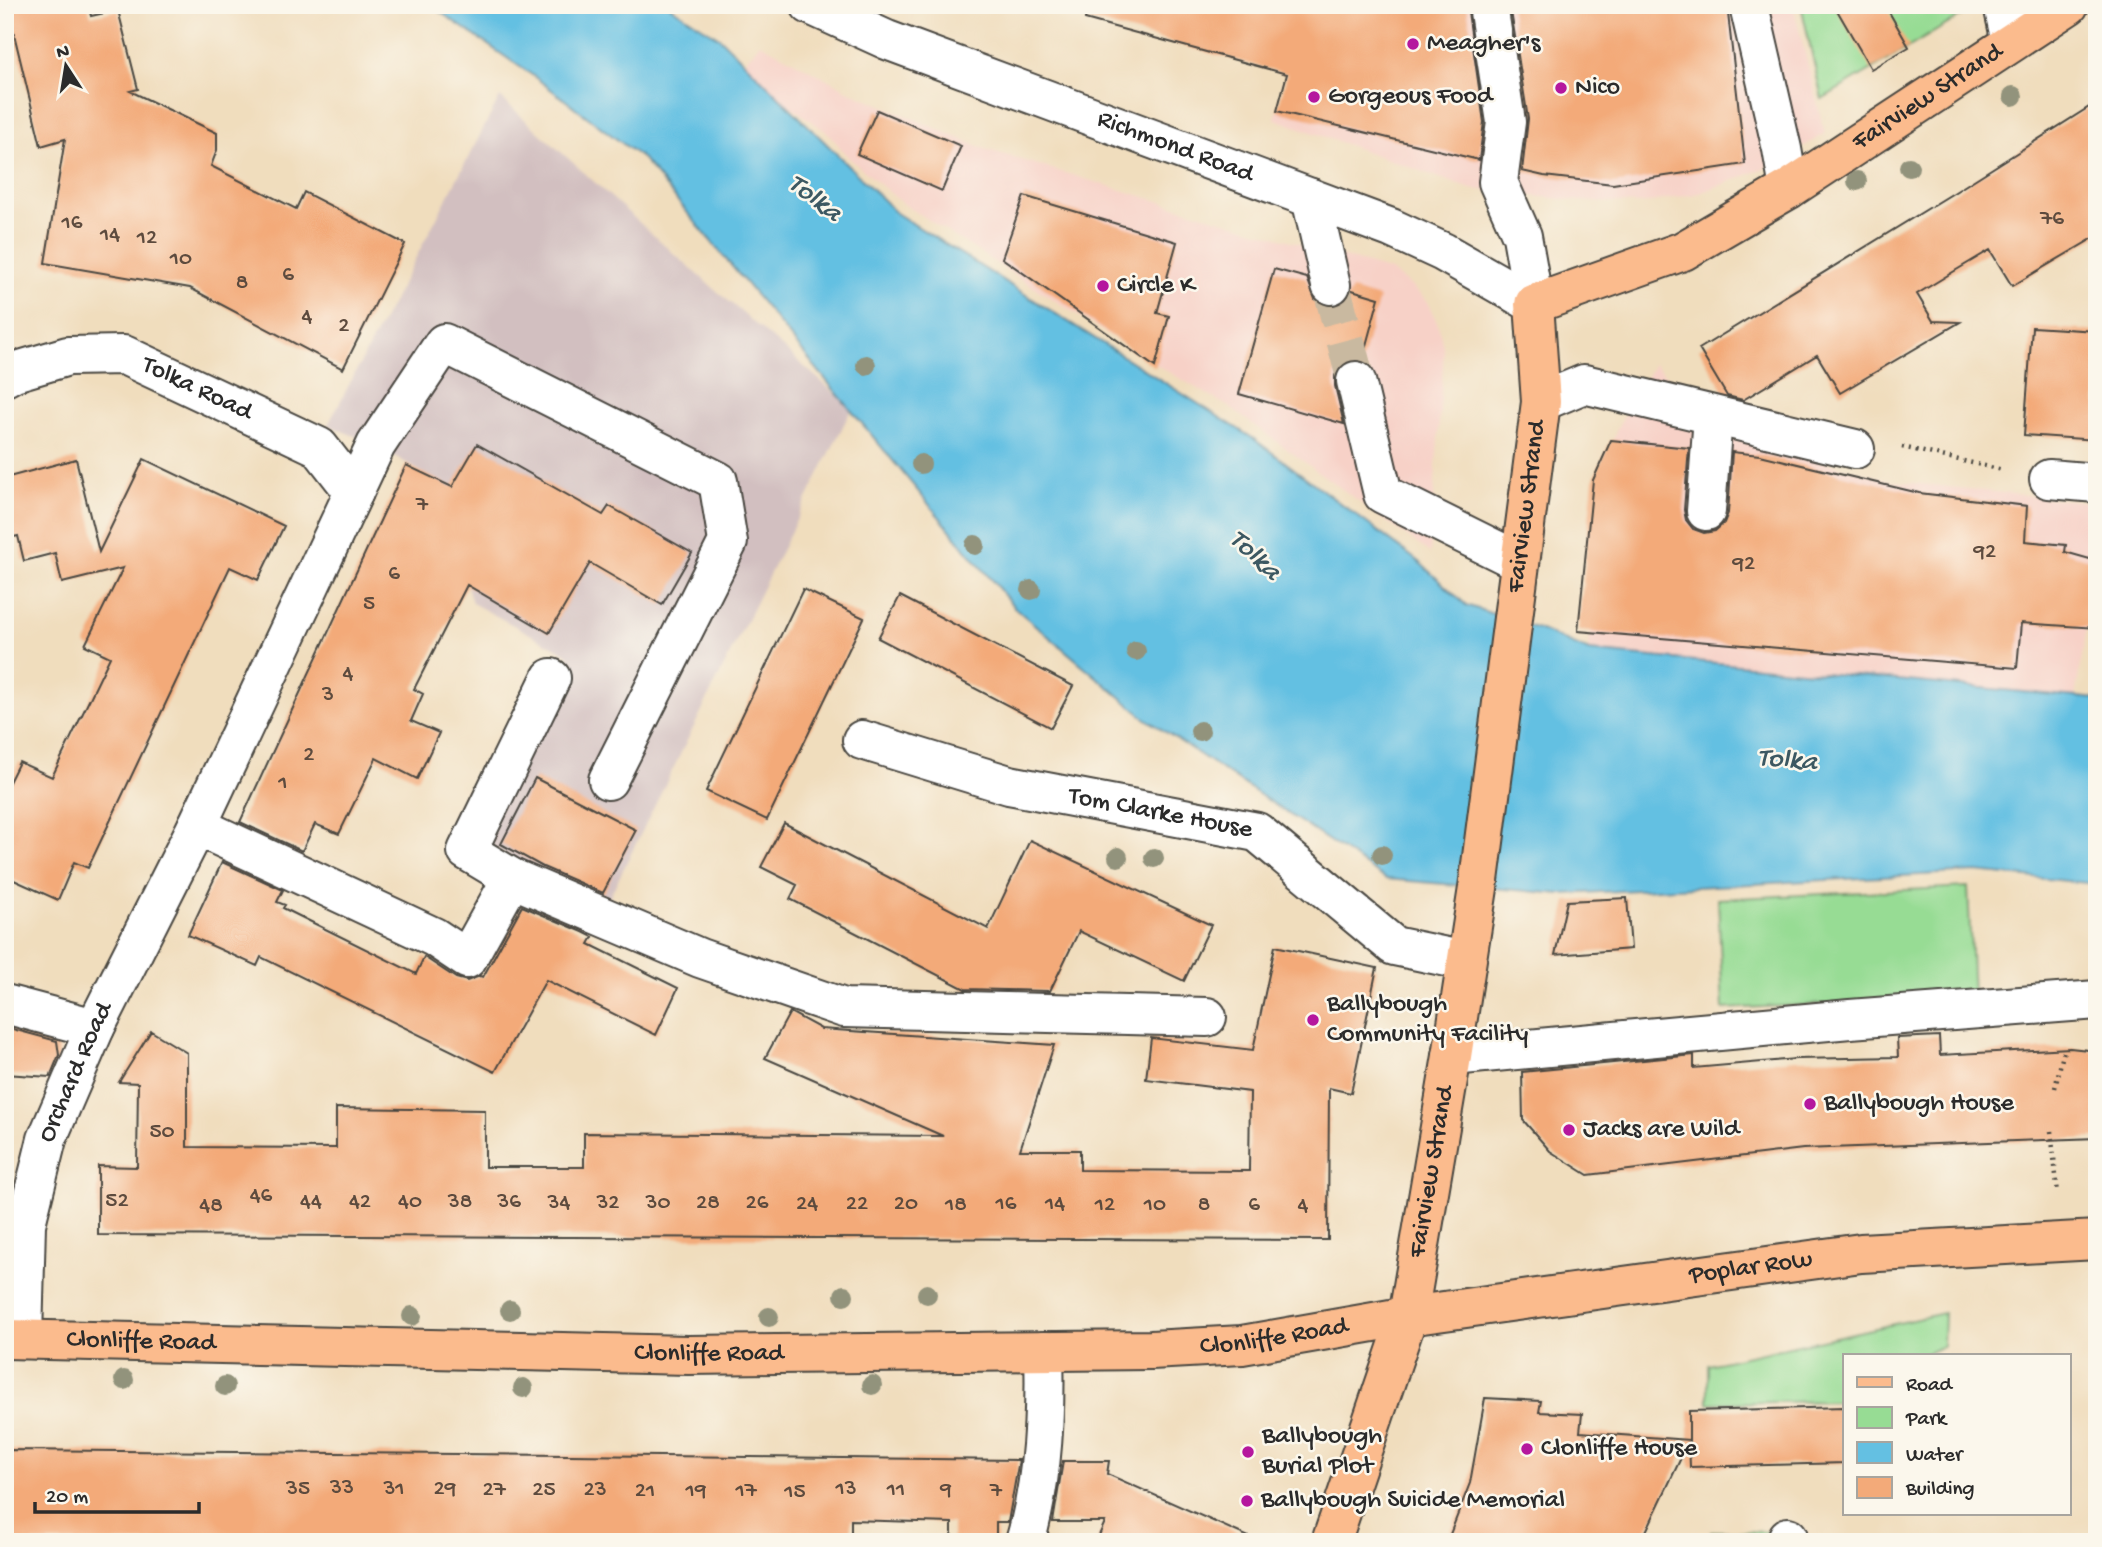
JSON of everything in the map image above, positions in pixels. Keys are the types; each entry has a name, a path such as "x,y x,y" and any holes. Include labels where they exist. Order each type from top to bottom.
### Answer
{"main road":[{"name":"Fairview Strand","path":"1331,1542 1408,1316 1452,1056 1478,888 1541,402 1534,304 1683,251 1789,189 2069,5"},
{"name":"Poplar Row","path":"1408,1316 1861,1253 2080,1240"},
{"name":"Clonliffe Road","path":"14,1339 688,1355 1151,1350 1242,1345 1408,1316"}],"street":[{"name":"Richmond Road","path":"810,5 887,40 1391,228 1443,252 1534,304"},
{"path":"1488,5 1506,122 1498,183 1522,236 1534,304"},
{"path":"2004,5 2011,43"},
{"path":"1750,10 1783,149 1789,189"},
{"path":"1311,198 1331,285"},
{"name":"Orchard Road","path":"14,1339 26,1224 47,1139 94,1028 197,826 376,445 444,343 718,481 728,542 608,780"},
{"name":"Tolka Road","path":"8,366 68,356 124,355 319,447 354,492"},
{"path":"1356,381 1383,494 1520,562"},
{"path":"1541,402 1584,384 1855,449"},
{"path":"1706,511 1713,416"},
{"path":"2049,479 2097,483"},
{"path":"551,678 467,851 512,877 700,958 845,1008 1206,1017"},
{"name":"Tom Clarke House","path":"862,740 1009,785 1257,832 1394,946 1466,961"},
{"path":"197,826 434,937 467,959 512,877"},
{"path":"1452,1056 1850,1019 2097,1000"},
{"path":"5,1004 94,1028"},
{"path":"1025,1542 1041,1450 1045,1403 1044,1351"}],"path":[{"path":"2051,1132 2080,1240"}],"shaded area":[{"path":"1306,5 1793,5 1825,134 1770,166 1700,193 1640,204 1579,201 1471,189 1275,119"},
{"name":"Circle K","path":"760,43 853,93 982,148 1391,271 1410,285 1426,300 1438,324 1444,351 1430,553 1229,407 1148,360 902,203 849,158 828,133 739,69"},
{"path":"500,97 672,252 852,408 606,904 479,841 569,655 472,603 461,565 489,512 376,445 328,425"},
{"path":"1654,364 1726,435 1893,481 2097,503 2097,568 2075,697 1589,651 1601,475 1618,426"}],"green space":[{"path":"1801,5 1964,5 1966,13 1822,99"},
{"path":"1968,887 1973,997 1723,1009 1718,899"},
{"path":"1944,1313 1943,1346 1925,1354 1843,1354 1843,1401 1708,1403 1708,1365"},
{"path":"1712,1531 1777,1532 1774,1542 1712,1542"}],"water":[{"name":"Tolka","path":"430,5 668,5 721,39 896,213 1254,439 1419,562 1466,605 1538,629 1589,651 2097,699 2097,884 1976,872 1562,894 1386,879 1145,718 1014,607 643,159 532,75"}],"building":[{"path":"7,5 88,5 91,16 118,10 138,89 130,91 217,133 217,150 211,166 296,209 304,192 405,244 343,369 190,288 45,263 65,139 41,146"},
{"path":"1087,5 1467,5 1484,122 1479,160 1277,111 1287,74 1085,19"},
{"path":"1510,5 1727,5 1745,164 1613,184 1522,171 1528,119"},
{"path":"1834,5 1885,5 1909,47 1871,69"},
{"path":"2097,102 2097,236 2012,286 1990,250 1953,272 1917,294 1933,321 1960,322 1840,393 1817,355 1743,400 1727,396 1699,349"},
{"path":"877,110 961,146 942,191 857,154"},
{"name":"Circle K","path":"1024,196 1177,242 1157,313 1169,316 1155,367 1002,258"},
{"path":"1274,269 1307,278 1315,299 1325,306 1335,306 1345,301 1352,290 1379,298 1362,360 1352,360 1342,365 1335,375 1344,424 1239,394"},
{"path":"2032,327 2097,331 2097,440 2024,435"},
{"path":"1611,440 1689,448 1684,510 1686,520 1693,529 1704,533 1715,531 1724,523 1728,513 1732,452 1760,455 1919,493 2027,506 2025,541 2066,545 2065,552 2097,561 2097,628 2021,623 2017,668 1578,631 1593,480"},
{"path":"477,444 603,515 609,506 692,553 662,605 590,563 549,633 467,585 414,689 423,694 411,721 439,733 417,779 376,758 339,834 315,824 302,851 240,822 406,465 452,487"},
{"path":"76,459 99,552 144,459 284,526 258,580 230,567 88,868 74,862 58,900 5,876 5,790 19,762 52,777 110,657 85,645 123,568 62,583 55,553 24,561 18,536 5,539 5,478"},
{"path":"803,589 864,618 767,820 706,791"},
{"path":"900,596 1073,686 1051,728 878,638"},
{"path":"535,778 636,830 603,893 543,867 501,844"},
{"path":"784,823 988,929 1030,840 1211,925 1184,981 1079,931 1050,991 965,989 790,899 797,885 761,867"},
{"path":"222,862 283,890 277,902 285,905 283,908 416,974 424,957 456,978 467,981 483,977 522,906 593,937 589,944 678,988 656,1035 546,980 495,1072 261,957 257,966 188,935"},
{"path":"1627,898 1631,949 1555,955 1567,901"},
{"path":"1275,946 1377,968 1351,1093 1329,1088 1328,1240 98,1235 98,1166 137,1167 138,1083 119,1082 151,1031 187,1053 187,1147 336,1148 336,1108 485,1110 485,1167 584,1167 584,1133 943,1136 765,1058 790,1012 821,1029 1054,1045 1020,1150 1080,1150 1080,1170 1249,1171 1250,1092 1146,1079 1151,1038 1253,1050"},
{"path":"5,1027 57,1041 59,1055 50,1077 5,1074"},
{"name":"Ballybough House","path":"1939,1036 1940,1055 2070,1048 2097,1051 2097,1138 1803,1149 1588,1175 1550,1151 1523,1120 1522,1072 1694,1055 1694,1068 1796,1059 1898,1057 1897,1038"},
{"path":"1485,1398 1541,1401 1539,1412 1582,1414 1580,1432 1689,1440 1689,1411 1843,1407 1843,1463 1690,1467 1689,1441 1641,1542 1447,1542 1470,1483"},
{"path":"5,1450 1019,1460 1008,1522 996,1522 996,1542 952,1540 952,1523 851,1520 851,1542 5,1542"},
{"path":"1063,1461 1109,1461 1107,1474 1260,1542 1096,1542 1105,1522 1053,1522"}],"tunnel":[{"path":"1331,285 1356,381"}],"place":[{"name":"Meagher's","path":"1413,44"},
{"name":"Nico","path":"1561,88"},
{"name":"Gorgeous Food","path":"1314,97"},
{"name":"Circle K","path":"1103,286"},
{"name":"Ballybough Community Facility","path":"1313,1020"},
{"name":"Ballybough House","path":"1810,1104"},
{"name":"Jacks are Wild","path":"1569,1130"},
{"name":"Clonliffe House","path":"1527,1449"},
{"name":"Ballybough Burial Plot","path":"1248,1452"},
{"name":"Ballybough Suicide Memorial","path":"1247,1501"}]}
